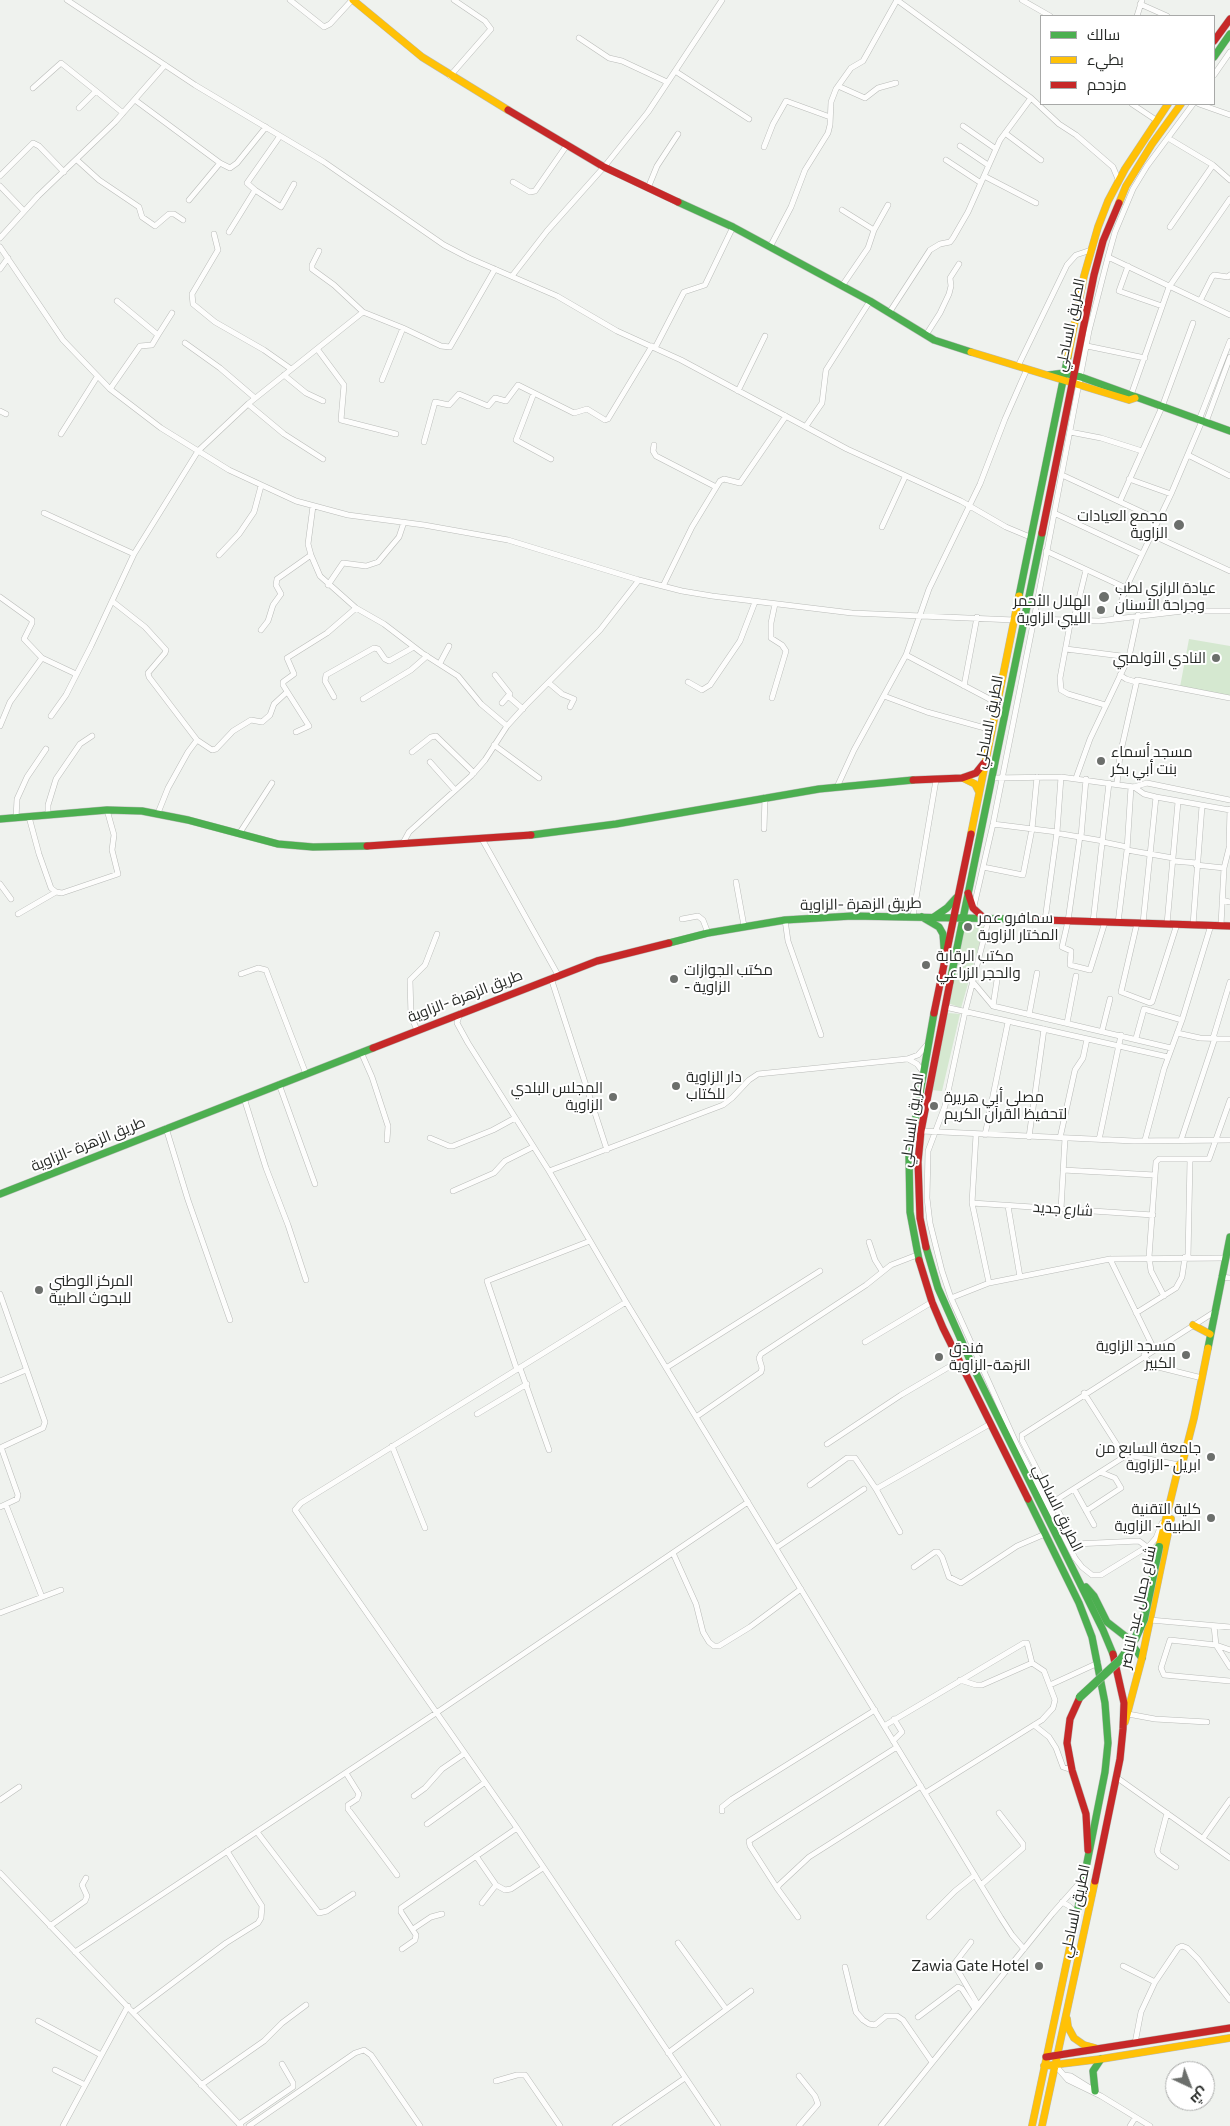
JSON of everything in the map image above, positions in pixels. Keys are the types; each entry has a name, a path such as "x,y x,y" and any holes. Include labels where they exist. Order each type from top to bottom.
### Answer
{"main road":[{"path":"353,0 405,44 450,76 604,167 733,227 870,301 934,340 1026,369 1072,378 1229,429"},
{"path":"1215,38 1230,19"},
{"path":"1215,56 1230,34"},
{"name":"الطريق الساحلي","path":"1042,2126 1116,1777 1124,1729 1122,1694 1119,1675 1109,1645 974,1369 938,1288 928,1256 920,1218 918,1180 921,1131 945,1007 957,918 958,896 1030,537 1072,378 1072,330 1091,250 1108,201 1125,169 1167,105"},
{"name":"الطريق الساحلي","path":"1032,2126 1088,1866 1105,1772 1108,1743 1106,1703 1092,1636 1081,1609 1046,1533 990,1424 932,1302 917,1256 910,1212 908,1185 910,1156 923,1072 946,957 957,918 968,891 1094,275 1114,213 1139,164 1180,105"},
{"path":"0,819 107,810 158,813 278,844 313,847 351,847 482,839 588,828 765,797 837,787 898,781 962,778 976,773 986,759"},
{"path":"962,778 975,784 979,792"},
{"path":"968,891 973,908 987,918"},
{"path":"934,917 947,908 958,896"},
{"name":"طريق الزهرة -الزاوية","path":"0,1194 554,976 612,957 708,933 785,920 852,916 922,916 1230,926"},
{"path":"922,916 936,924 941,930 946,957"},
{"name":"شارع جمال عبد الناصر","path":"1124,1729 1142,1658 1210,1334 1226,1278 1226,1258 1230,1237"},
{"path":"1193,1324 1210,1334"},
{"name":"شارع جمال عبد الناصر","path":"1088,1866 1086,1814 1072,1770 1068,1736 1070,1720 1080,1697 1121,1659 1135,1639 1144,1619 1167,1514 1182,1464"},
{"path":"1080,1583 1094,1596 1107,1622 1109,1645"},
{"path":"1107,1622 1125,1636 1142,1658"},
{"path":"1066,2015 1068,2027 1074,2038 1084,2045 1095,2048"},
{"path":"1046,2057 1230,2028"},
{"path":"1044,2066 1101,2059 1230,2038"},
{"path":"1098,2094 1093,2081 1093,2071 1101,2059"}],"street":[{"path":"67,0 165,65 324,162 444,245 557,296 617,331 653,347 806,426 847,450 969,506 1006,527 1030,537"},
{"path":"290,0 324,27 330,24 353,0"},
{"path":"450,76 492,29 490,25 454,0"},
{"path":"512,276 547,230 604,167 648,112 722,0"},
{"path":"770,247 791,207 805,170 828,133 830,102 838,86 851,68 863,61 897,0 1031,98 1059,124 1076,135 1114,167 1125,169"},
{"path":"1022,0 1048,15"},
{"path":"1136,15 1141,2 1165,15"},
{"path":"579,38 609,58 667,82"},
{"path":"1215,74 1230,52"},
{"path":"33,88 62,63 123,114"},
{"path":"0,238 24,211 123,114 165,65"},
{"path":"675,71 749,119"},
{"path":"838,86 865,98 878,88 896,83"},
{"path":"79,108 96,91"},
{"path":"889,313 930,250 940,244 950,242 953,238 996,149 1005,133 1031,98"},
{"path":"135,100 220,164 230,168 234,167 266,127"},
{"path":"764,147 773,124 786,101 830,117"},
{"path":"1134,105 1156,120"},
{"path":"973,908 993,824 1062,475 1070,432 1072,378 1087,346 1089,331 1115,232 1133,189 1192,105"},
{"path":"1202,105 1230,115"},
{"path":"963,126 996,149"},
{"path":"1005,133 1041,160"},
{"path":"648,188 657,166 678,134"},
{"path":"280,136 247,183 281,207 294,184"},
{"path":"1168,138 1213,165 1230,180"},
{"path":"0,176 33,143 39,146 64,172"},
{"path":"513,182 530,192 535,192 567,145"},
{"path":"960,146 988,165"},
{"path":"77,160 98,180 139,207 142,217 155,226 169,214 174,214 183,220"},
{"path":"946,160 981,183"},
{"path":"190,200 220,164"},
{"path":"1170,227 1213,165"},
{"path":"1114,167 1119,181"},
{"path":"984,176 1036,203"},
{"path":"0,186 24,211"},
{"path":"229,232 255,190"},
{"path":"1132,398 1169,286 1230,199"},
{"path":"842,286 868,248 874,230 888,205"},
{"path":"842,210 874,230"},
{"path":"424,442 436,401 449,405 459,394 488,406 495,398 506,401 518,385 574,413 587,409 605,420 608,419 653,347 684,292 705,285 733,227"},
{"path":"214,234 218,250 192,294 193,304 215,322 264,350 292,369"},
{"path":"0,247 63,340 110,390 161,428 198,451 261,486 313,506 348,515 404,522 508,540 639,580 697,593 755,602 852,613 1014,620"},
{"path":"1018,366 1067,265 1076,255 1091,250"},
{"path":"319,252 311,268 334,285 363,312 403,328 440,346 450,347 495,269"},
{"path":"1108,256 1169,286 1201,299 1230,315"},
{"path":"0,269 8,258"},
{"path":"926,335 949,294 950,278 959,264"},
{"path":"1128,266 1119,291 1162,306"},
{"path":"1201,299 1214,275 1228,277 1230,275"},
{"path":"117,301 158,335"},
{"path":"806,426 822,404 826,370 870,301"},
{"path":"51,716 66,695 134,554 198,451 248,404 318,350 363,312"},
{"path":"110,390 140,346 152,345 172,313"},
{"path":"1120,501 1162,407 1193,323"},
{"path":"382,380 403,328"},
{"path":"738,391 765,336"},
{"path":"1202,421 1230,342"},
{"path":"185,343 220,368 256,398"},
{"path":"1087,346 1145,358"},
{"path":"318,350 344,385 341,420 396,434"},
{"path":"1116,618 1126,588 1171,494 1230,357"},
{"path":"837,787 851,756 906,655 929,589 986,469 1026,369"},
{"path":"284,375 306,393 323,401"},
{"path":"61,434 97,377"},
{"path":"534,393 516,440 551,459"},
{"path":"248,404 284,434 323,460"},
{"path":"0,411 6,414"},
{"path":"663,586 692,527 721,480 737,484 743,480 786,416"},
{"path":"1070,432 1101,438 1142,451"},
{"path":"654,445 653,451 656,456 716,487"},
{"path":"1188,455 1230,476"},
{"path":"1062,475 1159,520"},
{"path":"882,526 905,477"},
{"path":"1129,479 1171,494"},
{"path":"219,556 254,512 261,486"},
{"path":"313,506 308,536 310,555 317,572 328,585 356,608 384,624 414,647 458,676 481,704 507,726"},
{"path":"44,513 134,554"},
{"path":"1054,513 1142,554"},
{"path":"328,585 344,563 366,566 378,562 399,537 404,522"},
{"path":"1152,535 1230,571"},
{"path":"1046,551 1126,588"},
{"path":"261,630 268,622 273,605 281,594 276,586 277,579 310,555"},
{"path":"1086,570 1066,649 1060,678 1061,690 1068,694 1105,705"},
{"path":"403,843 409,832 474,773 507,726 600,630 639,580"},
{"path":"0,597 32,620 24,639 42,658 76,674"},
{"path":"112,601 145,627 166,650 166,653 148,675 197,740 216,750 233,731 245,723 251,720 262,722 270,715 274,704 287,692"},
{"path":"688,682 702,690 710,685 740,641 755,602"},
{"path":"772,698 786,651 782,645 771,638 771,623 775,604"},
{"path":"296,732 309,725 283,683 293,676 294,673 287,658 327,633 356,608"},
{"path":"1034,619 1099,621 1183,611 1230,611"},
{"path":"1076,778 1081,760 1105,705 1129,657 1138,615"},
{"path":"964,686 977,617"},
{"path":"440,663 449,646"},
{"path":"334,697 324,681 326,675 374,648 378,649 385,659 389,661 414,647"},
{"path":"1066,649 1129,657"},
{"path":"906,655 997,703"},
{"path":"363,699 411,670 427,656"},
{"path":"0,726 1,718 10,702 42,658"},
{"path":"495,675 510,694 502,702 508,696 522,709"},
{"path":"1120,675 1126,680 1136,682 1138,679 1230,698"},
{"path":"1117,784 1120,755 1136,682"},
{"path":"549,684 562,694 574,699 570,707"},
{"path":"884,696 927,712 992,730"},
{"path":"48,815 48,805 56,780 80,744 92,736"},
{"path":"412,752 431,737 436,736 474,773"},
{"path":"158,813 168,788 197,740"},
{"path":"494,745 513,761 539,778"},
{"path":"16,818 17,799 27,777 46,749"},
{"path":"430,762 455,790"},
{"path":"983,868 1023,876 1032,829 1037,777"},
{"path":"992,778 1061,777 1086,779 1133,787 1144,794 1178,802 1230,809 1230,845 1224,868 1221,925"},
{"path":"1045,920 1061,777"},
{"path":"1086,779 1068,921 1062,947 1071,951 1070,965 1089,971 1105,922"},
{"path":"913,916 936,780"},
{"path":"239,834 272,783"},
{"path":"1093,922 1109,783"},
{"path":"1133,787 1147,784 1230,800"},
{"path":"1118,923 1133,787"},
{"path":"764,829 765,797"},
{"path":"1156,797 1152,854 1140,923 1121,992 1150,1003 1152,1002 1177,924"},
{"path":"1167,924 1178,802"},
{"path":"1193,925 1196,864 1202,806"},
{"path":"18,914 56,892 65,892 118,874 112,852 114,836 107,810"},
{"path":"29,817 51,888 56,892"},
{"path":"993,824 1080,836 1173,859 1224,868"},
{"path":"482,839 554,976 607,1150"},
{"path":"736,882 744,926"},
{"path":"0,884 11,899"},
{"path":"1222,900 1230,902"},
{"path":"682,919 698,916 703,920 708,933"},
{"path":"987,918 944,1106 928,1151 927,1198 934,1241 950,1298 1018,1445 1075,1558 1082,1567 1092,1575 1098,1576 1147,1547 1156,1538 1167,1514"},
{"path":"785,920 788,941 820,1035"},
{"path":"1145,1140 1168,1057 1182,1020 1211,925"},
{"path":"417,1030 411,1016 410,980 425,965 437,934"},
{"path":"241,974 258,968 266,970 306,1074"},
{"path":"1029,1015 1038,973"},
{"path":"1067,1023 1076,976"},
{"path":"992,1006 997,980"},
{"path":"972,981 992,1006 1136,1038 1172,1048"},
{"path":"1181,1140 1230,982"},
{"path":"1102,1031 1110,999"},
{"path":"945,1007 1168,1057"},
{"path":"1136,1038 1144,1009 1182,1020"},
{"path":"460,1013 457,1022 462,1032 549,1171 626,1302 981,1886 1012,1935 1024,1949"},
{"path":"985,1135 1008,1022"},
{"path":"1029,1137 1044,1029"},
{"path":"1177,1033 1200,1038 1230,1039"},
{"path":"1098,1140 1121,1035"},
{"path":"1061,1209 1062,1138 1075,1070 1083,1058 1088,1039"},
{"path":"549,1171 723,1105 758,1074 907,1059 918,1055 928,1045"},
{"path":"361,1052 372,1077 388,1126 387,1140"},
{"path":"907,1059 917,1064 923,1072"},
{"path":"280,1084 315,1184"},
{"path":"244,1098 266,1168 288,1225 306,1280"},
{"path":"1164,1296 1151,1271 1149,1257 1156,1164 1158,1160 1209,1159 1218,1140 1230,1100"},
{"path":"430,1138 453,1146 493,1130 515,1118"},
{"path":"166,1128 188,1200 230,1320"},
{"path":"921,1131 1098,1140 1230,1140"},
{"path":"976,1135 972,1203 989,1284"},
{"path":"453,1191 494,1173 505,1161 533,1147"},
{"path":"1136,1313 1176,1288 1181,1281 1187,1257 1190,1160"},
{"path":"1063,1170 1155,1175"},
{"name":"شارع جديد","path":"972,1203 1153,1215"},
{"path":"1008,1206 1020,1277"},
{"path":"549,1450 527,1384 519,1369 487,1281 590,1241"},
{"path":"869,1242 875,1260 882,1271"},
{"path":"696,1417 761,1372 762,1368 759,1358 761,1354 866,1285 882,1271 896,1263 917,1256"},
{"path":"950,1298 989,1284 1110,1259 1149,1257 1226,1258"},
{"path":"1110,1259 1154,1349"},
{"path":"666,1368 820,1271"},
{"path":"0,1294 45,1426 2,1447 18,1495 16,1499 0,1507"},
{"path":"626,1302 301,1502 295,1510 517,1828 718,2126"},
{"path":"865,1342 932,1302"},
{"path":"1147,1547 1139,1541 1074,1544 1022,1440 1022,1435 1084,1393 1216,1311"},
{"path":"1144,1355 1150,1364 1202,1378"},
{"path":"828,1444 901,1395 959,1361"},
{"path":"0,1381 26,1370"},
{"path":"477,1414 527,1384"},
{"path":"1084,1393 1120,1452 1127,1455 1182,1464"},
{"path":"876,1490 990,1424"},
{"path":"392,1446 425,1528"},
{"path":"1053,1502 1127,1455"},
{"path":"810,1486 847,1458 852,1457 858,1462 876,1490 900,1532"},
{"path":"1086,1511 1121,1488 1115,1478 1100,1472"},
{"path":"1074,1488 1094,1525"},
{"path":"776,1548 864,1489"},
{"path":"75,1952 436,1713 748,1502"},
{"path":"6,1505 42,1597"},
{"path":"914,1567 934,1552 938,1552 942,1557 949,1577 961,1583 1017,1546 1046,1533"},
{"path":"673,1553 696,1604 703,1632 714,1646 718,1646 750,1627 801,1590"},
{"path":"0,1606 1,1613 61,1590"},
{"path":"1150,1620 1230,1627"},
{"path":"1214,1626 1216,1645 1230,1667"},
{"path":"1230,1650 1216,1645 1170,1640 1161,1672 1164,1675 1230,1681"},
{"path":"884,1726 1024,1643 1027,1643 1029,1646 1032,1664"},
{"path":"1050,1686 1098,1662"},
{"path":"925,1793 1045,1717 1055,1704 1055,1700 1044,1671 1032,1664"},
{"path":"960,1680 982,1685 1032,1664"},
{"path":"722,1811 722,1807 732,1799 875,1710"},
{"path":"1128,1714 1154,1719 1207,1722"},
{"path":"893,1741 902,1732 894,1719"},
{"path":"1034,1725 1049,1737 1063,1767 1072,1770"},
{"path":"798,1918 750,1846 749,1841 897,1747"},
{"path":"414,1796 425,1788 442,1769 464,1754"},
{"path":"346,1772 358,1794 357,1799 348,1805 348,1808 397,1875"},
{"path":"1116,1777 1168,1812 1230,1858"},
{"path":"427,1824 484,1783"},
{"path":"777,1888 790,1873 809,1857 921,1786"},
{"path":"0,1800 19,1787"},
{"path":"1203,1838 1230,1800"},
{"path":"1168,1812 1157,1851 1159,1855 1176,1867"},
{"path":"981,1886 1023,1848 1023,1844 999,1813"},
{"path":"402,1949 416,1938 413,1929 401,1912 401,1908 517,1828"},
{"path":"257,1832 318,1913 322,1914 353,1894"},
{"path":"134,2012 226,1943 258,1923 261,1918 262,1906 226,1852"},
{"path":"476,1856 496,1885 508,1890 543,1868"},
{"path":"0,1873 240,2125 293,2087 282,2064"},
{"path":"928,1917 954,1891 975,1875"},
{"path":"881,2126 1085,1876"},
{"path":"50,1926 86,1899 82,1884 86,1878"},
{"path":"482,1903 496,1885"},
{"path":"1062,1902 1077,1914"},
{"path":"413,1929 431,1917 442,1914"},
{"path":"971,1942 954,1964 977,2007"},
{"path":"678,1943 726,2009"},
{"path":"1135,2043 1141,2012 1155,1982 1178,1948 1184,1946 1198,1959 1230,2000"},
{"path":"1123,1966 1155,1982"},
{"path":"845,1967 856,2012 863,2020 869,2024 875,2024 886,2016 896,2016 903,2020 932,2062"},
{"path":"918,2017 958,1987 962,1989 977,2007"},
{"path":"668,2053 751,1991"},
{"path":"202,2084 264,2041 282,2023 306,2005"},
{"path":"63,2126 128,2006"},
{"path":"38,2021 101,2055"},
{"path":"249,2126 355,2053 364,2050 371,2055 420,2126"},
{"path":"1055,2064 1064,2075 1071,2076 1150,2126"},
{"path":"55,2070 85,2085"},
{"path":"496,2081 517,2075 525,2075 560,2126"},
{"path":"799,2076 815,2096 818,2104 799,2126"},
{"path":"615,2126 685,2078"},
{"path":"1130,2126 1135,2118"},
{"path":"231,2126 234,2119"}],"green space":[{"path":"1189,639 1230,646 1230,697 1180,687"},
{"path":"966,924 980,925 984,928 961,1008 948,1003 963,927"},
{"path":"947,1014 960,1014 942,1091 931,1090"}],"traffic: fast":[{"path":"1215,56 1230,34"},
{"path":"678,202 733,227 870,301 934,340 971,352"},
{"path":"1019,596 1068,356"},
{"path":"1049,375 1064,373 1081,377 1230,431"},
{"path":"950,982 1042,533"},
{"path":"531,835 616,824 819,789 913,780"},
{"path":"0,819 107,810 142,811 188,820 278,844 313,847 367,846"},
{"path":"934,917 947,908 956,898"},
{"path":"669,943 708,933 785,920 852,916 1012,919"},
{"path":"922,917 939,927 943,934 944,947"},
{"path":"919,1260 910,1212 909,1156 934,1013"},
{"path":"0,1194 373,1048"},
{"path":"1208,1348 1230,1237"},
{"path":"926,1247 938,1288 974,1369 1103,1630 1113,1654"},
{"path":"1028,1499 1079,1603 1092,1637 1105,1703 1108,1743 1105,1772 1075,1923"},
{"path":"1080,1697 1121,1659 1135,1639 1144,1619 1159,1547"},
{"path":"1086,1587 1094,1596 1107,1622 1125,1636 1142,1658"},
{"path":"1095,2091 1093,2071 1101,2059"}],"traffic: slow":[{"path":"353,0 422,57 508,110"},
{"path":"1068,356 1084,276 1098,227 1108,201 1125,169 1167,105"},
{"path":"1119,203 1126,186 1152,144 1180,105"},
{"path":"971,352 1129,400 1135,398"},
{"path":"971,834 1019,596"},
{"path":"963,778 975,784 979,792"},
{"path":"1193,1325 1210,1334"},
{"path":"1159,1547 1179,1465 1183,1461 1194,1418 1208,1348"},
{"path":"1125,1722 1142,1658 1171,1519"},
{"path":"1042,2126 1095,1881"},
{"path":"1032,2126 1075,1923"},
{"path":"1067,2019 1068,2027 1074,2038 1084,2045 1095,2048"},
{"path":"1044,2066 1101,2059 1230,2038"}],"traffic: jam":[{"path":"1215,40 1230,19"},
{"path":"508,110 604,167 678,202"},
{"path":"1042,533 1094,275 1103,241 1119,203"},
{"path":"913,780 962,778 976,773 984,763"},
{"path":"934,1013 971,834"},
{"path":"367,846 531,835"},
{"path":"968,893 973,908 985,919"},
{"path":"1012,919 1230,926"},
{"path":"373,1048 597,961 669,943"},
{"path":"926,1247 920,1218 918,1162 921,1131 950,982"},
{"path":"919,1260 932,1302 943,1328 1028,1499"},
{"path":"1095,1881 1120,1759 1123,1729 1124,1703 1113,1654"},
{"path":"1080,1697 1070,1719 1067,1743 1072,1770 1086,1814 1088,1850"},
{"path":"1046,2057 1230,2028"}],"place":[{"name":"مجمع العيادات الزاوية","path":"1179,525"},
{"name":"عيادة الرازي لطب وجراحة الأسنان","path":"1104,597"},
{"name":"الهلال الأحمر الليبي الزاوية","path":"1101,610"},
{"name":"النادي الأولمبي","path":"1216,658"},
{"name":"مسجد أسماء بنت أبي بكر","path":"1101,761"},
{"name":"سمافرو عمر المختار الزاوية","path":"968,927"},
{"name":"مكتب الرقابة والحجر الزراعي","path":"926,965"},
{"name":"مكتب الجوازات - الزاوية","path":"674,979"},
{"name":"دار الزاوية للكتاب","path":"676,1086"},
{"name":"المجلس البلدي الزاوية","path":"613,1097"},
{"name":"مصلى أبي هريرة لتحفيظ القرآن الكريم","path":"934,1106"},
{"name":"المركز الوطني للبحوث الطبية","path":"39,1290"},
{"name":"مسجد الزاوية الكبير","path":"1186,1355"},
{"name":"فندق النزهة-الزاوية","path":"939,1357"},
{"name":"جامعة السابع من ابريل -الزاوية","path":"1211,1457"},
{"name":"كلية التقنية الطبية - الزاوية","path":"1211,1518"},
{"name":"Zawia Gate Hotel","path":"1039,1966"}]}
